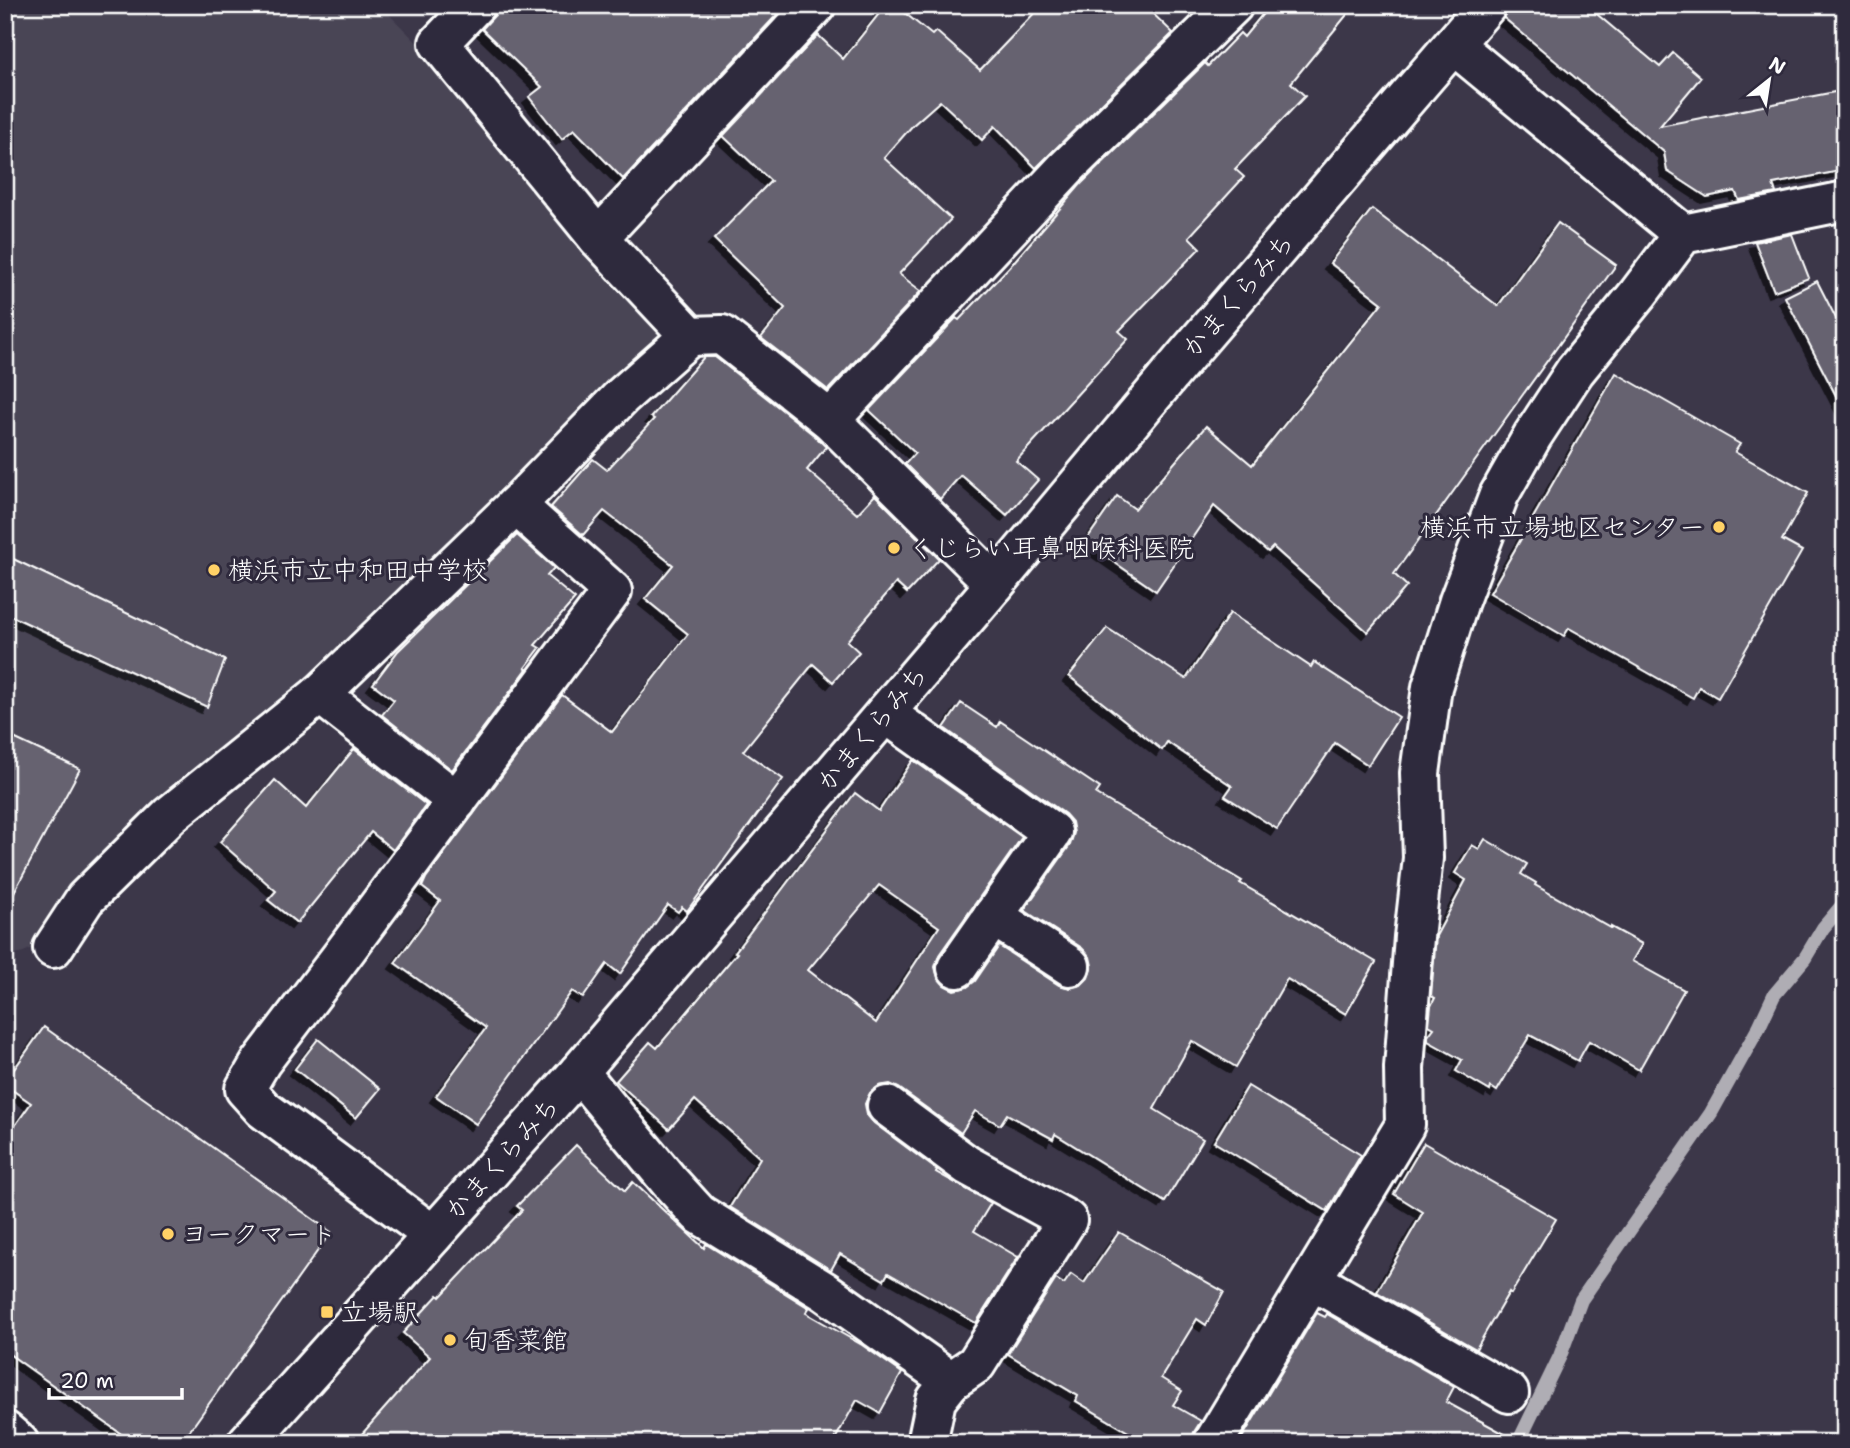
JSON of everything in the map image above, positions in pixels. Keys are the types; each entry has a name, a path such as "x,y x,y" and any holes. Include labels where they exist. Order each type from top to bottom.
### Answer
{"street":[{"path":"475,5 439,43 598,238 690,336"},
{"path":"598,238 816,5"},
{"path":"830,419 1065,169 1233,5"},
{"name":"かまくらみち","path":"247,1443 579,1072 1487,5"},
{"path":"1454,45 1683,234"},
{"path":"1213,1443 1405,1125 1404,1068 1423,858 1420,773 1432,687 1459,601 1499,495 1533,435 1575,371 1683,234 1845,201"},
{"path":"53,948 85,899 170,816 320,694 516,505 622,396 690,336 722,335 830,419 995,584"},
{"path":"433,1235 263,1109 245,1088 261,1062 612,591 516,505"},
{"path":"320,694 457,801"},
{"path":"885,713 1052,832 957,968"},
{"path":"993,916 1070,965"},
{"path":"579,1072 668,1181 699,1214 824,1291 951,1381"},
{"path":"887,1106 967,1165 1067,1220 976,1364 951,1381 936,1400 927,1443"},
{"path":"1312,1280 1509,1393"},
{"path":"5,1431 19,1443"}],"shaded area":[{"name":"横浜市立中和田中学校","path":"5,5 380,5 436,62 668,327 666,341 535,457 312,683 46,942 5,960"}],"building":[{"path":"504,5 786,5 623,179 574,129 562,139 529,97 542,87 482,29"},
{"path":"886,5 895,5 932,35 936,31 980,70 1042,5 1144,5 1173,33 1036,168 995,126 982,140 940,101 913,125 884,158 951,219 899,274 921,291 828,390 761,338 785,308 714,239 771,181 723,136 818,35 843,59"},
{"path":"1270,5 1355,5 1291,83 1305,96 1235,169 1244,177 1189,237 1200,248 1119,331 1128,339 1016,461 1038,480 1007,515 961,475 940,499 905,464 915,453 869,410 956,318 959,320 1012,264 1081,184 1205,63 1208,66 1240,33 1244,37"},
{"path":"1508,5 1586,5 1660,67 1673,53 1701,77 1660,126 1845,90 1845,170 1773,184 1776,193 1739,200 1735,191 1707,197 1667,171 1664,152 1504,18"},
{"path":"1372,209 1498,306 1558,223 1616,265 1394,574 1407,586 1368,632 1273,547 1268,552 1214,506 1156,591 1085,542 1117,496 1135,509 1206,426 1252,465 1382,303 1330,263"},
{"path":"1792,234 1809,278 1774,291 1755,242"},
{"path":"1817,281 1845,336 1845,413 1785,297"},
{"path":"704,357 715,357 826,447 807,470 857,514 875,495 939,559 907,593 896,583 847,641 859,652 833,682 813,664 743,751 783,779 687,911 682,907 678,912 668,905 620,974 607,964 583,998 572,991 476,1124 436,1096 486,1028 395,963 440,901 422,887 426,878 562,695 612,732 688,634 645,599 673,565 604,511 583,535 551,507 593,459 607,470 654,419 651,417"},
{"name":"横浜市立場地区センター","path":"1616,373 1740,444 1735,452 1808,493 1782,540 1802,551 1718,698 1699,687 1693,698 1569,628 1564,636 1490,593"},
{"path":"517,535 554,568 547,576 575,599 535,645 540,648 525,668 527,669 452,770 382,715 394,700 373,684 398,651"},
{"path":"5,555 225,660 207,707 5,613"},
{"path":"1230,613 1311,667 1314,662 1399,717 1368,765 1335,743 1277,829 1225,796 1232,786 1167,742 1162,750 1069,676 1107,628 1186,679"},
{"path":"961,703 997,727 1000,721 1100,788 1096,794 1242,881 1240,883 1376,962 1346,1014 1287,979 1236,1067 1192,1041 1154,1109 1203,1139 1165,1202 1055,1134 1053,1139 1007,1114 1000,1125 975,1111 961,1133 890,1084 879,1086 870,1093 865,1104 867,1115 874,1123 937,1170 936,1172 991,1203 974,1231 1018,1257 976,1323 888,1273 884,1280 840,1254 831,1270 730,1207 760,1158 695,1100 669,1129 616,1081 650,1042 657,1048 737,953 735,952 855,793 879,811 913,760 1022,837 939,955 935,967 938,978 954,990 967,987 975,981 999,946 1059,985 1070,988 1081,985 1088,978 1092,966 1090,957 1082,948 1024,910 1070,845 1074,833 1072,822 1065,814 944,728","holes":["879,885 939,927 876,1023 808,970"]},
{"path":"5,734 80,769 5,909"},
{"path":"354,749 426,805 393,850 371,832 297,923 268,900 276,891 220,842 275,780 306,808"},
{"path":"1485,839 1527,864 1521,874 1536,883 1535,885 1642,944 1632,961 1684,990 1639,1070 1589,1041 1578,1061 1530,1035 1497,1091 1491,1087 1490,1091 1456,1071 1462,1060 1428,1041 1434,1028 1429,1025 1431,1006 1435,998 1431,996 1436,936 1466,880 1455,873 1472,845 1479,849"},
{"name":"ヨークマート","path":"44,1027 331,1232 181,1443 134,1443 5,1351 5,1140 31,1103 5,1085 5,1082"},
{"path":"318,1039 380,1089 356,1118 295,1069"},
{"path":"1248,1086 1361,1155 1327,1211 1214,1142"},
{"path":"1424,1143 1556,1219 1476,1349 1377,1292 1423,1212 1394,1194"},
{"path":"576,1145 625,1191 633,1182 704,1248 706,1244 809,1308 806,1313 862,1345 902,1373 880,1413 857,1400 833,1443 354,1443 430,1357 403,1333 522,1210 517,1206"},
{"path":"1119,1232 1224,1292 1206,1325 1197,1319 1161,1378 1182,1391 1173,1405 1201,1421 1191,1443 1147,1443 1076,1401 1078,1396 1008,1354 1056,1279 1064,1284 1071,1274 1084,1283"},
{"path":"1317,1313 1325,1317 1327,1314 1454,1387 1446,1402 1521,1443 1239,1443"}],"waterway":[{"path":"1518,1443 1560,1356 1581,1300 1711,1113 1774,995 1805,958 1823,928 1845,902"}],"place":[{"name":"横浜市立場地区センター","path":"1719,527"},
{"name":"くじらい耳鼻咽喉科医院","path":"894,548"},
{"name":"横浜市立中和田中学校","path":"214,570"},
{"name":"ヨークマート","path":"168,1234"},
{"name":"立場駅","path":"327,1312"},
{"name":"旬香菜館","path":"450,1340"}]}
